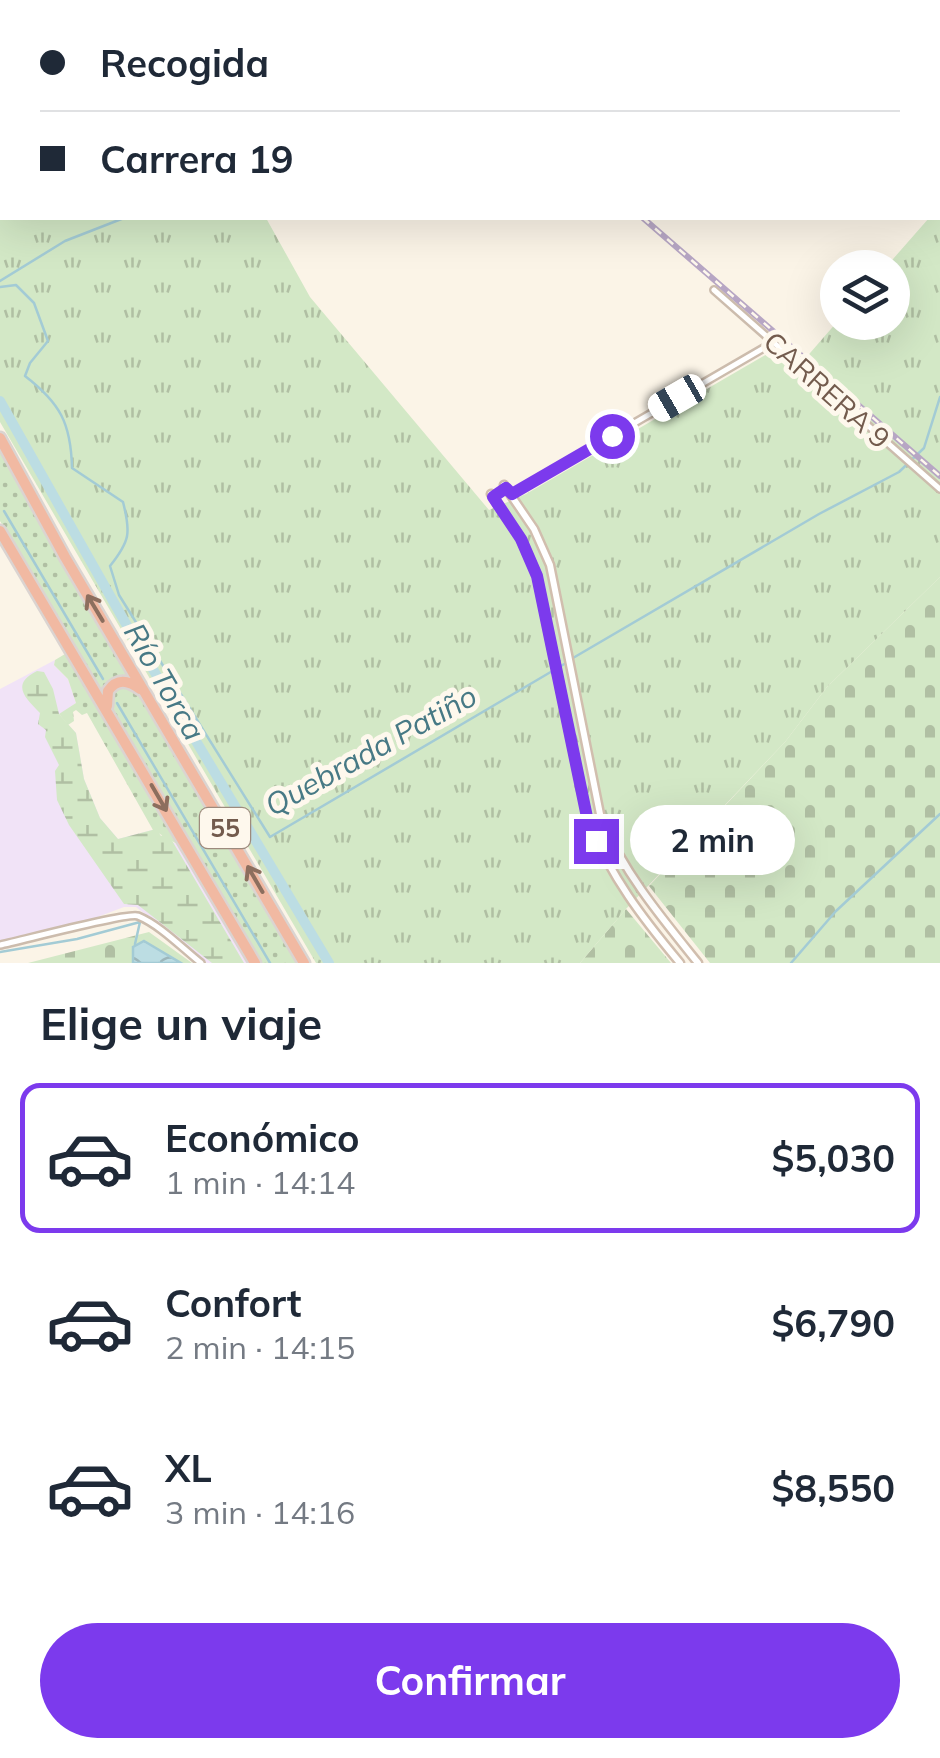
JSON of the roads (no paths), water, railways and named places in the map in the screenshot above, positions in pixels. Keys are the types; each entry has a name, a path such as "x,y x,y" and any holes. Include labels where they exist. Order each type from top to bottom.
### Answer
{"highway":[{"name":"55","path":"0,438 64,557 304,963"},
{"name":"55","path":"0,531 254,963"},
{"path":"109,714 106,698 112,685 125,681 144,692"}],"main road":[{"path":"507,489 534,530 550,565 601,819 617,856 641,892 698,963"},
{"path":"492,495 521,539 537,576 588,822 604,860 630,902 680,963"}],"street":[{"name":"CARRERA 9","path":"714,290 940,489"},
{"path":"492,495 774,342"},
{"path":"0,945 128,914 142,918 201,963"}],"water":[{"path":"144,941 181,963 133,963 133,947"}],"waterway":[{"path":"0,281 65,241 119,220"},
{"name":"Quebrada Patiño","path":"0,287 16,285 34,303 48,341 25,376 47,395 61,415 69,438 72,468 123,502 127,536 110,566 119,595 270,837 566,663"},
{"name":"Quebrada Patiño","path":"573,658 819,514 899,472 924,448 940,397"},
{"name":"Río Torca","path":"0,401 130,631 329,963"},
{"path":"4,511 103,679"},
{"path":"117,703 270,963"},
{"path":"791,963 836,911 940,814"},
{"path":"0,952 77,939 140,922 135,944"}],"railway":[{"path":"645,220 940,476"}]}
